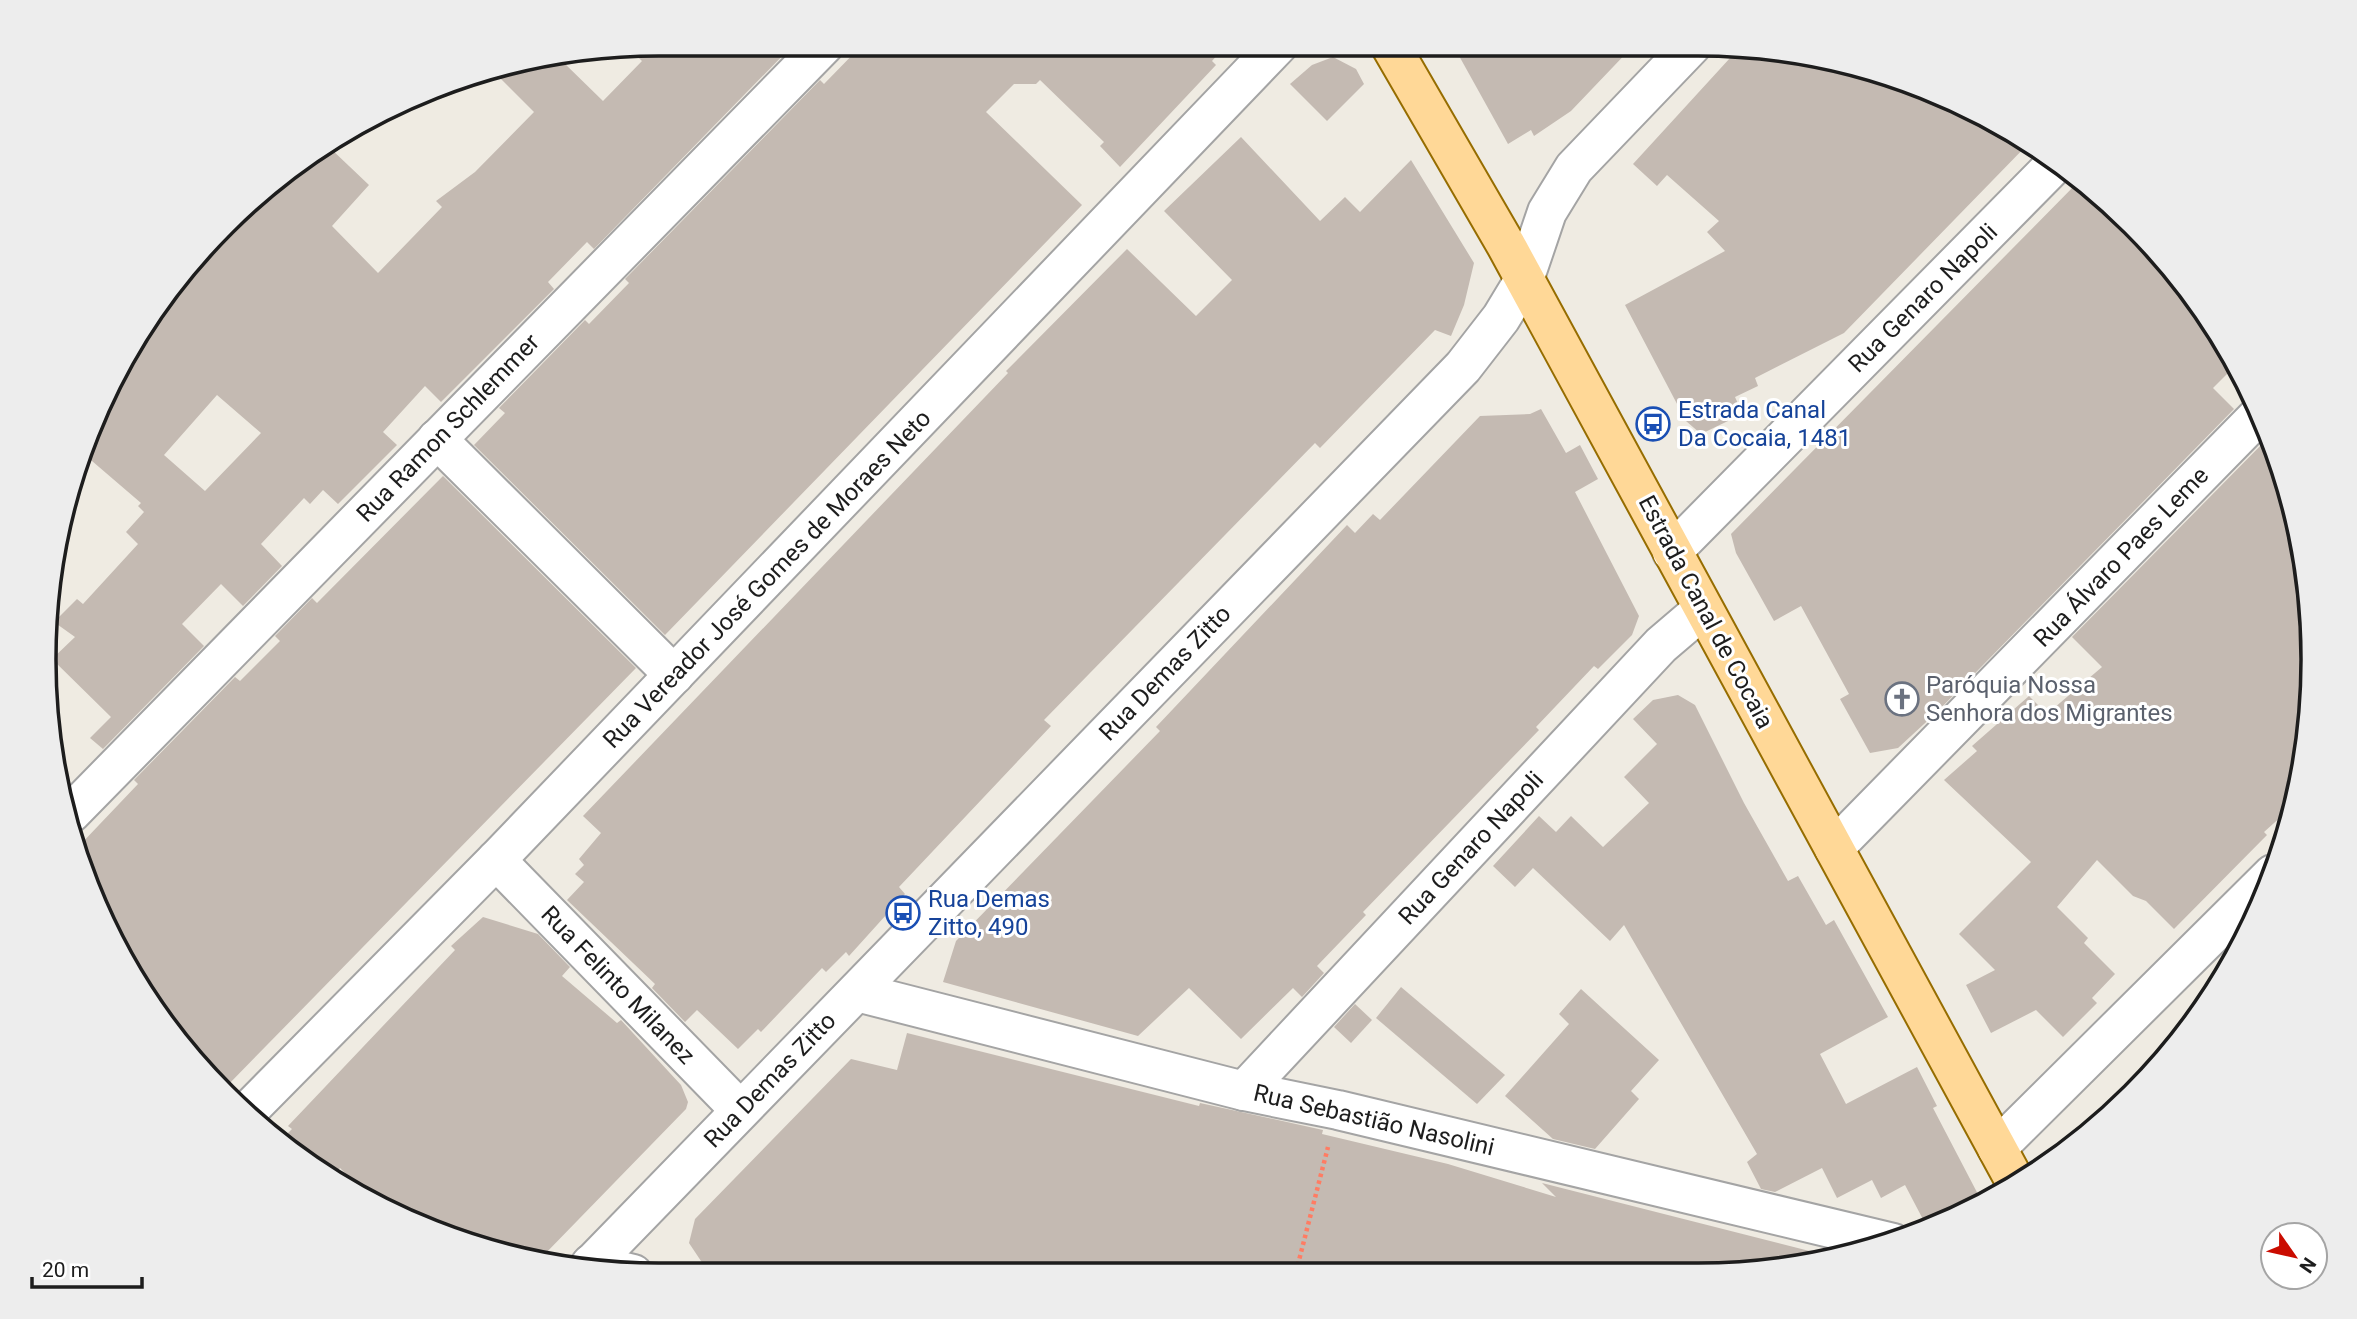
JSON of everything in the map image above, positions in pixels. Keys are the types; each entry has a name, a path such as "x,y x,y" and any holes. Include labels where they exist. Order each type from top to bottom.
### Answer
{"main road":[{"name":"Estrada Canal de Cocaia","path":"1396,56 1524,280 2011,1174"}],"street":[{"name":"Rua Ramon Schlemmer","path":"75,809 813,56"},
{"name":"Rua Vereador José Gomes de Moraes Neto","path":"254,1106 496,860 1267,56"},
{"name":"Rua Demas Zitto","path":"596,1260 1462,368 1501,318 1524,280 1547,212 1574,168 1681,56"},
{"name":"Rua Genaro Napoli","path":"1672,552 2049,170"},
{"name":"Rua Álvaro Paes Leme","path":"1834,848 2252,422"},
{"path":"437,439 674,675"},
{"name":"Rua Genaro Napoli","path":"1244,1091 1661,645 1702,610"},
{"name":"Rua Felinto Milanez","path":"496,860 740,1110"},
{"path":"1997,1148 2253,895"},
{"path":"2199,950 2226,950"},
{"name":"Rua Sebastião Nasolini","path":"857,992 1244,1091 1338,1110 1870,1237"}],"path":[{"path":"1298,1263 1338,1110"}],"building":[{"path":"782,56 594,249 587,242 548,282 554,289 441,402 425,386 383,432 397,445 338,504 323,490 310,504 304,498 261,544 282,566 243,606 221,584 182,624 204,646 103,749 90,738 111,717 56,663 56,655 75,637 57,624 57,619 77,599 83,604 138,544 126,532 144,512 138,506 141,503 90,460 118,393 158,324 181,292 233,233 262,206 334,152 369,185 332,226 378,273 442,207 436,201 475,172 534,112 500,78 565,64 603,101 642,61 637,57","holes":["217,395 261,433 205,491 164,455"]},
{"path":"851,56 1216,56 1212,61 1216,65 1120,167 1100,146 1104,142 1040,80 1036,84 1014,84 986,112 1082,205 665,635 474,445 505,413 499,408 585,320 589,324 629,283 625,279 820,80 824,84"},
{"path":"1459,56 1624,56 1571,111 1534,136 1531,130 1508,144"},
{"path":"1333,57 1356,69 1364,84 1327,121 1290,84 1312,65"},
{"path":"1731,57 1815,68 1891,88 1964,118 2021,151 1844,333 1755,378 1758,386 1735,397 1740,408 1725,416 1728,421 1701,434 1686,421 1625,305 1725,251 1707,232 1719,221 1667,175 1657,186 1633,164"},
{"path":"1241,137 1320,221 1345,197 1360,212 1411,160 1474,263 1464,305 1451,336 1435,330 1320,448 1315,443 1044,720 1051,726 899,887 905,894 849,956 846,952 826,972 822,968 761,1032 758,1029 738,1049 697,1010 685,1022 652,988 655,984 567,900 584,882 575,874 584,865 579,859 601,833 583,816 1008,373 1006,371 1127,249 1196,316 1232,280 1164,211"},
{"path":"2073,187 2124,233 2151,262 2199,324 2228,373 2213,388 2234,409 1937,712 1898,748 1870,753 1840,699 1849,694 1801,606 1774,621 1736,553 1731,534"},
{"path":"1541,409 1566,453 1580,445 1598,479 1575,492 1639,616 1632,635 1598,669 1594,666 1536,727 1539,730 1363,912 1366,915 1317,966 1324,973 1302,997 1293,988 1241,1039 1189,988 1138,1036 943,982 956,941 1160,731 1156,727 1347,525 1355,533 1373,514 1380,520 1480,416 1530,414"},
{"path":"2261,445 2280,503 2289,542 2300,620 2300,699 2296,738 2279,818 2264,832 2267,835 2174,929 2146,901 2133,896 2097,860 2057,907 2088,938 2084,943 2115,974 2092,998 2097,1003 2063,1037 2036,1010 1991,1033 1966,985 1995,970 1959,934 2031,862 1944,780 1977,751 1972,746 2029,696 2047,714 2102,667 2072,637"},
{"path":"443,476 636,668 230,1083 181,1027 137,961 102,890 84,840 138,784 134,780 235,677 240,681 280,641 275,636 312,598 317,603"},
{"path":"1678,695 1695,705 1744,803 1788,881 1798,876 1826,925 1834,920 1888,1017 1820,1054 1846,1104 1917,1067 1937,1106 1933,1108 1978,1194 1923,1219 1905,1185 1881,1198 1872,1180 1837,1198 1822,1168 1775,1192 1761,1189 1747,1162 1757,1154 1624,925 1610,941 1533,868 1515,887 1493,866 1539,816 1556,832 1571,816 1603,847 1649,803 1624,777 1657,744 1633,719 1653,700"},
{"path":"483,917 538,934 570,967 562,976 617,1023 621,1020 681,1085 688,1102 686,1109 547,1252 466,1231 393,1201 324,1161 287,1134 292,1129 288,1126 455,950 451,946"},
{"path":"1401,987 1505,1075 1477,1104 1376,1018"},
{"path":"1581,989 1659,1060 1631,1091 1639,1099 1595,1149 1553,1139 1505,1096 1569,1024 1559,1014"},
{"path":"1355,1004 1372,1020 1351,1043 1334,1027"},
{"path":"907,1033 1199,1106 1200,1103 1323,1130 1322,1134 1448,1164 1556,1197 1542,1183 1812,1252 1737,1262 1698,1263 702,1263 689,1243 695,1219 851,1059 897,1070"}],"place":[{"name":"Estrada Canal Da Cocaia, 1481","path":"1653,424"},
{"name":"Paróquia Nossa Senhora dos Migrantes","path":"1902,699"},
{"name":"Rua Demas Zitto, 490","path":"903,913"}]}
